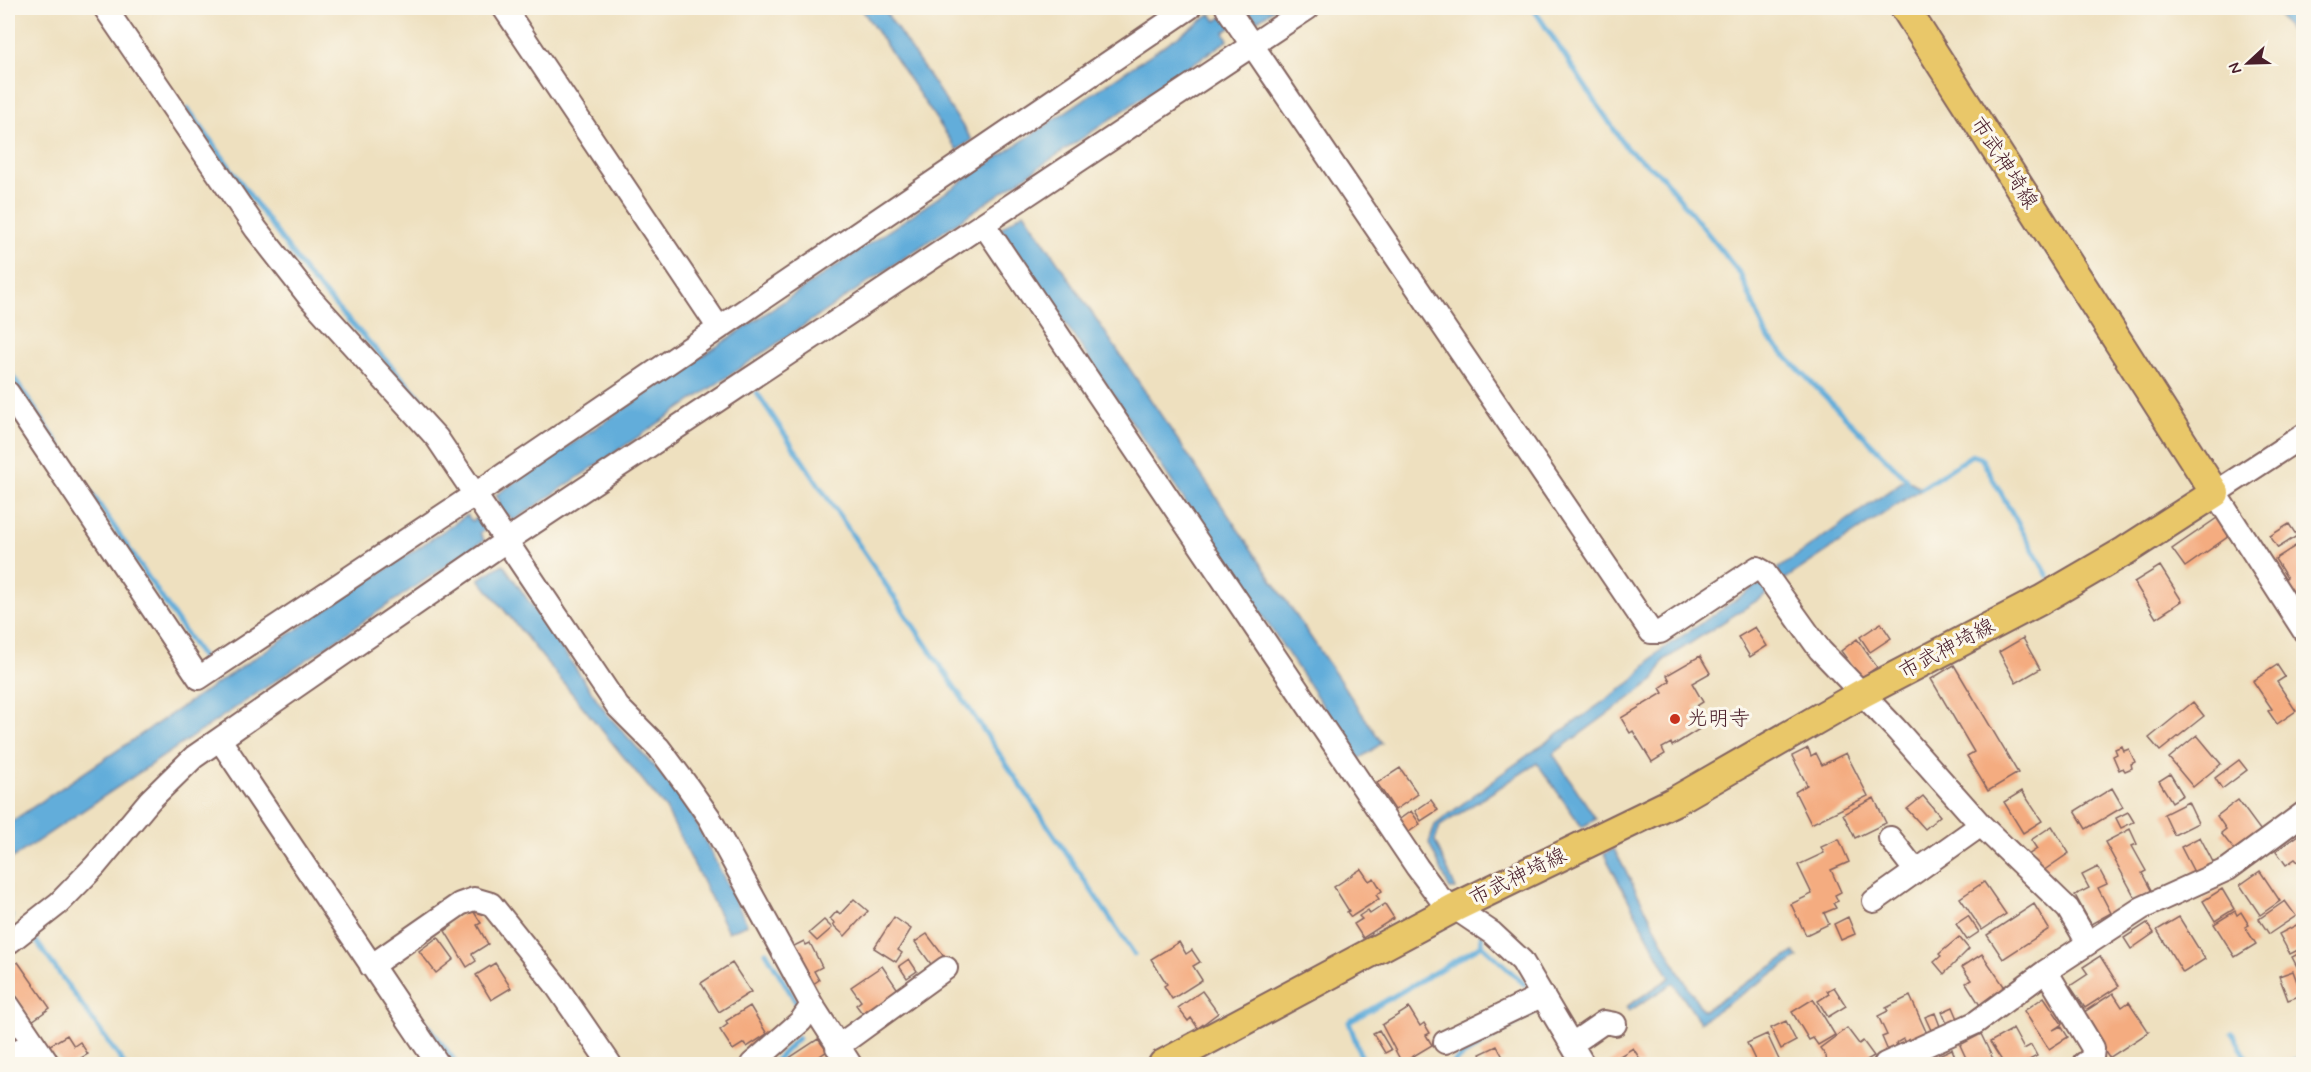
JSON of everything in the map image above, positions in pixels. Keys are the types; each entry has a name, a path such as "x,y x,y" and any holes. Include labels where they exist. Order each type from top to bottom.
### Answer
{"main road":[{"name":"市武神埼線","path":"1163,1065 1454,908 1675,801 1861,694 2041,600 2125,551 2215,493 1905,8"}],"street":[{"path":"105,8 256,229 310,298 437,438 618,707 659,748 709,817 812,1005 843,1056 946,968"},
{"path":"504,8 719,328"},
{"path":"8,943 59,903 95,866 150,800 194,757 220,740 719,328 1189,8"},
{"path":"8,393 199,678 490,518 984,225 1308,8"},
{"path":"1231,14 1651,632 1660,632 1757,568 1764,572 1820,650 1895,728 1981,825 2068,909 2088,943"},
{"path":"984,225 1417,867 1440,898 1492,933 1521,962 1543,995 1583,1065"},
{"path":"2304,435 2215,493 2304,631"},
{"path":"220,740 438,1065"},
{"path":"1885,1065 1975,1023 2049,978 2088,943 2142,908 2228,869 2301,820"},
{"path":"1874,901 1981,825"},
{"path":"1890,838 1915,870"},
{"path":"372,966 460,904 474,899 491,904 555,984 610,1065"},
{"path":"2049,978 2093,1048 2092,1058 2084,1065"},
{"path":"1445,1042 1543,995"},
{"path":"8,1005 48,1065"},
{"path":"752,1065 801,1021 812,1005"},
{"path":"1572,1044 1604,1022 1616,1024"},
{"path":"8,1058 32,1042"}],"water":[{"path":"861,8 883,8 972,140 957,150"},
{"path":"1237,8 1276,8 1256,21 1251,14 1224,32 1228,40 513,521 508,514 480,533 484,540 8,861 8,824 467,515 472,521 500,502 496,495 1211,14 1216,21"},
{"path":"2274,8 2296,8 2303,18 2303,51"},
{"path":"1024,212 1382,743 1359,759 1001,228"},
{"path":"1906,479 1922,488 1785,579 1780,576 1778,569"},
{"path":"503,564 607,714 685,801 747,924 728,932 666,809 479,579"},
{"path":"1758,585 1764,587 1767,594 1664,660 1654,680 1553,754 1596,819 1582,827 1537,763 1440,826 1435,841 1456,889 1450,889 1429,843 1435,825 1500,775 1631,682 1657,653"},
{"path":"1614,849 1680,974 1703,1011 1794,952 1798,957 1700,1022 1673,983 1629,1011 1626,1007 1670,978 1604,854"}],"building":[{"path":"2217,518 2229,536 2185,567 2172,549"},
{"path":"2289,524 2297,536 2278,548 2270,536"},
{"path":"2297,545 2304,555 2304,595 2295,600 2282,581 2287,578 2275,559"},
{"path":"2160,566 2182,601 2156,618 2134,582"},
{"path":"1881,623 1891,638 1870,652 1860,637"},
{"path":"1755,627 1767,646 1750,657 1738,637"},
{"path":"2023,638 2040,669 2016,683 1999,652"},
{"path":"1857,639 1877,667 1861,678 1841,651"},
{"path":"1700,656 1710,673 1692,683 1703,702 1695,707 1706,725 1672,746 1671,743 1662,748 1665,754 1652,762 1633,731 1630,733 1621,718 1663,693 1660,688 1670,681 1667,675"},
{"path":"1954,665 2018,773 1988,791 1967,756 1974,752 1931,679"},
{"path":"2277,665 2285,677 2277,682 2296,711 2277,724 2268,711 2272,709 2253,681"},
{"path":"2193,702 2204,716 2160,751 2149,738"},
{"path":"2197,735 2221,764 2193,787 2169,758"},
{"path":"2122,746 2124,751 2129,749 2135,762 2131,764 2132,768 2125,771 2123,768 2119,770 2113,756 2117,754 2115,749"},
{"path":"1808,748 1811,756 1816,753 1822,765 1846,753 1868,796 1811,824 1795,792 1807,785 1792,756"},
{"path":"2239,760 2247,770 2222,789 2215,778"},
{"path":"1400,768 1418,794 1395,810 1377,783"},
{"path":"2170,774 2183,795 2172,802 2159,781"},
{"path":"2112,788 2123,807 2086,829 2075,811"},
{"path":"2022,791 2042,821 2023,833 2004,802"},
{"path":"1923,796 1940,816 1925,829 1907,809"},
{"path":"1874,798 1886,823 1855,838 1843,814"},
{"path":"1431,800 1438,810 1421,821 1415,811"},
{"path":"2238,800 2261,831 2235,851 2221,833 2226,829 2217,816"},
{"path":"2188,802 2198,823 2174,835 2164,814"},
{"path":"1411,811 1420,824 1406,834 1397,821"},
{"path":"2128,812 2134,822 2121,828 2116,818"},
{"path":"2052,826 2069,853 2040,873 2028,855 2037,849 2031,840"},
{"path":"2130,829 2137,844 2132,846 2146,871 2142,873 2152,892 2137,901 2105,842"},
{"path":"2298,835 2304,843 2304,858 2298,862 2295,859 2286,865 2276,851"},
{"path":"2200,837 2214,864 2195,874 2181,847"},
{"path":"1839,839 1849,862 1831,870 1841,892 1835,895 1838,901 1833,903 1836,908 1824,913 1829,924 1806,935 1791,904 1812,894 1798,865 1824,853 1821,847"},
{"path":"2098,867 2107,884 2098,888 2111,913 2091,924 2075,895 2089,888 2082,875"},
{"path":"1361,869 1369,881 1374,878 1382,891 1376,895 1379,899 1351,917 1334,887"},
{"path":"2260,871 2280,901 2260,915 2240,885"},
{"path":"1984,882 2006,914 1982,930 1960,898"},
{"path":"2222,889 2234,909 2215,921 2203,901"},
{"path":"854,899 868,911 845,936 830,919 837,911 840,914"},
{"path":"2285,901 2296,916 2269,934 2259,919"},
{"path":"1385,904 1394,918 1363,938 1354,924 1362,919 1359,916 1368,910 1370,914"},
{"path":"2034,904 2049,929 2003,959 1987,935"},
{"path":"472,909 481,923 477,925 488,944 472,954 476,961 467,967 445,931 452,926 450,922"},
{"path":"2235,911 2237,915 2241,912 2249,925 2245,927 2256,944 2235,957 2214,924"},
{"path":"1968,916 1979,932 1967,940 1956,924"},
{"path":"894,917 911,929 898,950 902,953 896,962 874,948"},
{"path":"1848,917 1855,934 1841,940 1834,924"},
{"path":"2179,917 2205,959 2183,973 2157,930"},
{"path":"824,920 832,928 817,941 809,933"},
{"path":"2304,921 2304,947 2290,954 2279,934"},
{"path":"2147,923 2154,933 2131,949 2124,938"},
{"path":"927,934 945,958 933,967 915,942"},
{"path":"438,937 454,959 436,973 419,951"},
{"path":"1959,937 1969,949 1944,974 1934,962 1941,956 1939,954"},
{"path":"804,941 806,945 810,943 822,967 814,971 819,980 813,984 790,948"},
{"path":"1179,942 1186,954 1192,950 1200,962 1193,966 1202,980 1172,999 1164,986 1167,984 1151,959"},
{"path":"2304,951 2304,980 2292,957"},
{"path":"1982,954 2006,989 1981,1007 1966,983 1971,980 1962,967"},
{"path":"2100,956 2119,986 2085,1008 2070,986 2088,974 2083,967"},
{"path":"909,959 917,971 907,978 899,966"},
{"path":"18,962 50,1008 32,1021 8,987 8,969"},
{"path":"495,963 511,988 491,1000 476,975"},
{"path":"732,963 751,992 719,1012 701,983"},
{"path":"882,966 899,991 869,1013 867,1010 862,1013 856,1005 861,1001 851,987"},
{"path":"2293,971 2302,995 2288,1000 2279,976"},
{"path":"1834,987 1846,1006 1828,1017 1818,1001 1829,994 1827,991"},
{"path":"1202,991 1218,1013 1198,1028 1191,1018 1188,1021 1178,1008"},
{"path":"2113,993 2122,1007 2129,1002 2149,1032 2109,1058 2081,1014"},
{"path":"1910,996 1928,1036 1905,1043 1903,1039 1888,1051 1882,1037 1887,1035 1878,1016 1888,1011 1886,1008"},
{"path":"2044,997 2062,1024 2053,1030 2061,1026 2068,1037 2049,1049 2024,1011"},
{"path":"1813,999 1835,1035 1818,1045 1813,1038 1809,1040 1792,1012"},
{"path":"750,1006 767,1034 747,1047 744,1043 733,1050 720,1030 728,1024 726,1021"},
{"path":"1953,1007 1959,1021 1948,1026 1942,1012"},
{"path":"1409,1008 1420,1026 1424,1023 1430,1033 1426,1035 1432,1045 1402,1063 1382,1025"},
{"path":"1935,1013 1940,1026 1931,1030 1925,1017"},
{"path":"1786,1021 1796,1041 1781,1049 1771,1028"},
{"path":"1847,1028 1859,1044 1863,1041 1874,1056 1860,1064 1827,1064 1826,1056 1820,1048"},
{"path":"2013,1029 2024,1049 2031,1045 2037,1056 2022,1064 2004,1064 1990,1042"},
{"path":"1379,1030 1391,1050 1385,1053 1373,1033"},
{"path":"1767,1034 1781,1064 1757,1064 1747,1043"},
{"path":"1981,1034 1994,1061 1987,1064 1965,1064 1963,1059 1966,1058 1960,1045"},
{"path":"67,1035 74,1046 80,1042 88,1054 71,1064 63,1064 56,1054 51,1057 45,1048"},
{"path":"818,1039 827,1051 814,1060 818,1064 785,1064 783,1062"},
{"path":"1497,1046 1504,1059 1495,1064 1485,1064 1480,1054"},
{"path":"1633,1048 1643,1064 1607,1064"},
{"path":"1952,1049 1956,1060 1935,1064 1932,1058"}],"waterway":[{"path":"1533,8 1627,149 1662,176 1741,275 1767,337 1906,479"},
{"path":"188,109 308,276 427,405 444,431"},
{"path":"8,369 203,659"},
{"path":"757,393 1134,954"},
{"path":"1922,488 1972,455 1981,458 2048,576"},
{"path":"8,911 11,916 8,926"},
{"path":"1362,1060 1349,1022 1482,945 1481,936"},
{"path":"34,938 124,1064"},
{"path":"1482,945 1524,984"},
{"path":"766,952 797,1004"},
{"path":"1454,1064 1455,1061 1537,1010"},
{"path":"417,1011 457,1064"},
{"path":"2232,1033 2249,1061 2258,1064"},
{"path":"772,1064 798,1038"},
{"path":"2287,1064 2304,1056"}],"place":[{"name":"光明寺","path":"1675,719"}]}
